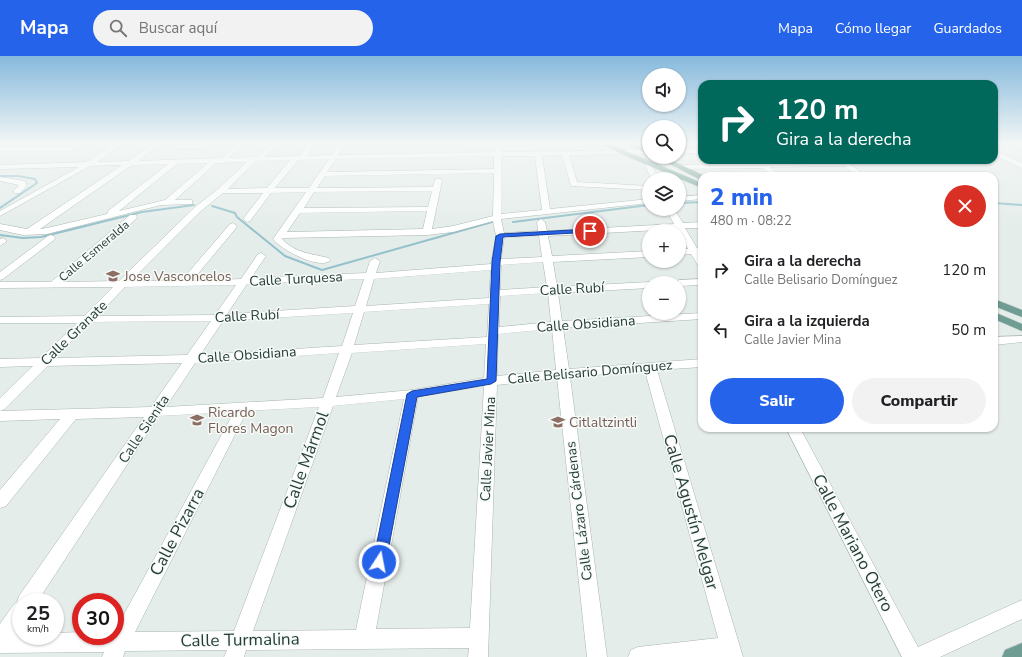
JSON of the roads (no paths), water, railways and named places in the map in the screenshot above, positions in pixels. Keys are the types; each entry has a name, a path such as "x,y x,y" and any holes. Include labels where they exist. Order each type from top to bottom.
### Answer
{"main road":[{"path":"670,172 698,184"},
{"path":"998,304 1022,314"},
{"path":"998,317 1022,328"},
{"path":"1012,657 1022,653"}],"street":[{"path":"0,214 75,172"},
{"path":"29,232 117,172"},
{"path":"107,216 162,172"},
{"path":"168,202 202,172"},
{"name":"Calle Granate","path":"0,406 198,209 242,172"},
{"path":"248,219 252,211 286,172"},
{"path":"326,260 318,260 298,253 277,239 279,234 298,211 324,174 437,172"},
{"path":"427,232 440,172"},
{"name":"Calle Javier Mina","path":"478,657 496,265 500,236 497,217 497,172"},
{"name":"Calle Lázaro Cárdenas","path":"539,172 544,233 554,290 597,657"},
{"path":"571,172 574,184 642,188"},
{"path":"0,179 22,183 23,186 17,191"},
{"path":"221,191 436,189"},
{"path":"686,199 698,198"},
{"path":"0,227 29,232 53,230 168,202 189,202"},
{"path":"279,234 427,232 453,229 497,217 543,217 642,202"},
{"path":"298,211 432,208"},
{"name":"Calle Esmeralda","path":"54,284 133,217"},
{"path":"184,284 233,226"},
{"path":"686,226 698,226"},
{"path":"500,236 642,228"},
{"path":"686,234 698,251"},
{"path":"0,277 51,238"},
{"path":"686,252 698,251"},
{"name":"Calle Turquesa","path":"0,285 184,284 369,276 548,260 642,254"},
{"name":"Calle Sienita","path":"32,593 261,256"},
{"name":"Calle Mármol","path":"237,649 347,349 375,261"},
{"path":"686,283 698,282"},
{"name":"Calle Rubí","path":"0,320 220,318 360,309 495,297 554,290 642,285"},
{"name":"Calle Obsidiana","path":"0,362 192,359 347,349 493,335 557,325 698,316"},
{"path":"998,341 1022,339"},
{"name":"Calle Belisario Domínguez","path":"0,416 155,412 327,402 412,394 491,381 698,362"},
{"name":"Calle Agustín Melgar","path":"650,367 731,652"},
{"path":"364,639 412,394"},
{"name":"Calle Pizarra","path":"116,649 243,407"},
{"path":"0,501 72,414"},
{"name":"Calle Mariano Otero","path":"795,432 914,657"},
{"path":"918,657 1022,609"},
{"path":"0,642 12,624"},
{"name":"Calle Turmalina","path":"0,642 116,649 237,649 364,639 479,638"},
{"path":"638,657 731,652"}],"waterway":[{"path":"0,176 18,176 35,179 37,183 0,208"},
{"path":"686,203 698,202"},
{"path":"998,203 1022,205"},
{"path":"0,235 23,238 41,237 142,212 194,205"},
{"path":"212,206 235,213 237,217 285,256 322,270 492,222"},
{"path":"513,222 642,206"}],"place":[{"name":"Jose Vasconcelos","path":"113,276"},
{"name":"Ricardo Flores Magon","path":"197,420"},
{"name":"Citlaltzintli","path":"558,422"}]}
